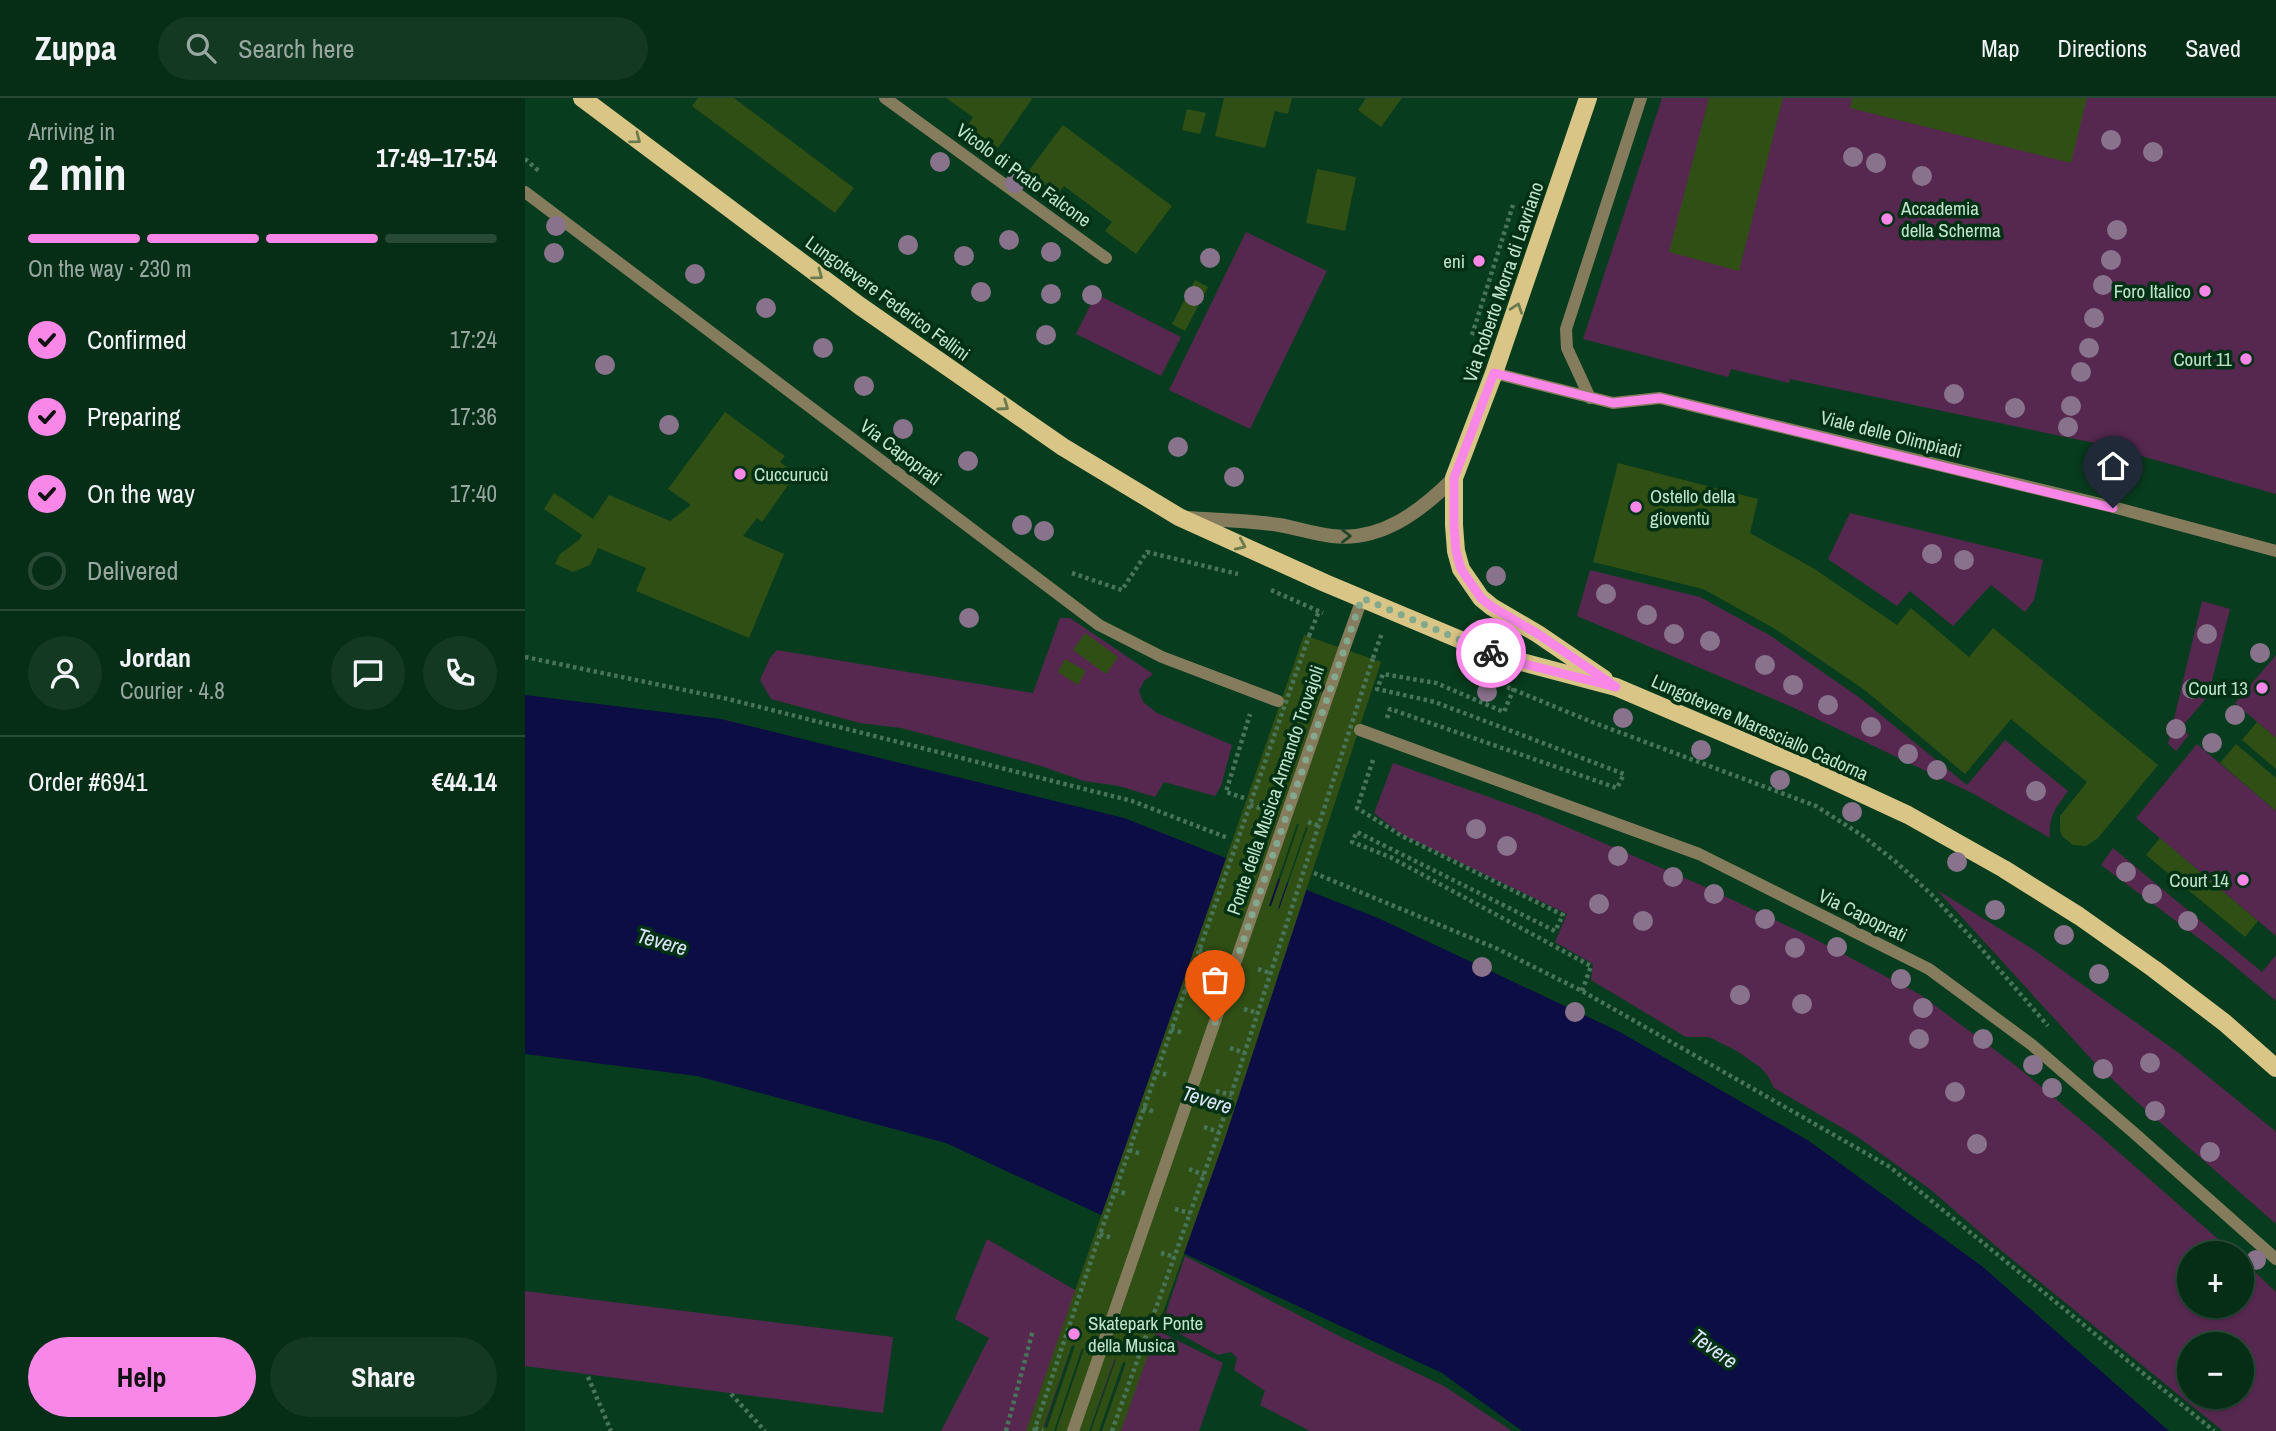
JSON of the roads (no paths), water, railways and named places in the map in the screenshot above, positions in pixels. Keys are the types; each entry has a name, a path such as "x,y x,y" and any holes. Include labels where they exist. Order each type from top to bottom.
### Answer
{"main road":[{"name":"Lungotevere Federico Fellini","path":"582,98 883,322 1063,447 1179,517"},
{"name":"Via Roberto Morra di Lavriano","path":"1588,98 1494,373 1454,478 1456,551 1461,569 1481,598 1616,687"},
{"name":"Lungotevere Maresciallo Cadorna","path":"1179,517 1499,656 1616,687 1907,815 2004,869 2079,916 2225,1023 2276,1068"}],"street":[{"name":"Via Roberto Morra di Lavriano","path":"1179,517 1279,525 1333,536 1366,535 1384,529 1418,510 1454,478"}],"lane":[{"name":"Vicolo di Prato Falcone","path":"885,98 1106,258"},
{"path":"1590,398 1566,348 1566,329 1641,98"},
{"name":"Via Capoprati","path":"525,192 1098,625 1162,657 1278,701"},
{"name":"Viale delle Olimpiadi","path":"1494,373 1613,403 1660,398 2100,504 2276,551"},
{"name":"Ponte della Musica Armando Trovajoli","path":"1073,1431 1362,598"},
{"name":"Via Capoprati","path":"1360,730 1699,855 1929,969 2032,1045 2276,1259"}],"water":[{"name":"Tevere","path":"525,695 721,719 1124,818 1378,918 1620,1032 1809,1141 1983,1267 2169,1431 1522,1431 1442,1373 946,1143 697,1076 525,1054"}],"place":[{"name":"Accademia della Scherma","path":"1887,219"},
{"name":"eni","path":"1479,261"},
{"name":"Foro Italico","path":"2205,291"},
{"name":"Court 11","path":"2246,359"},
{"name":"Cuccurucù","path":"740,474"},
{"name":"Ostello della gioventù","path":"1636,507"},
{"name":"Court 13","path":"2262,688"},
{"name":"Court 14","path":"2243,880"},
{"name":"Skatepark Ponte della Musica","path":"1074,1334"}]}
